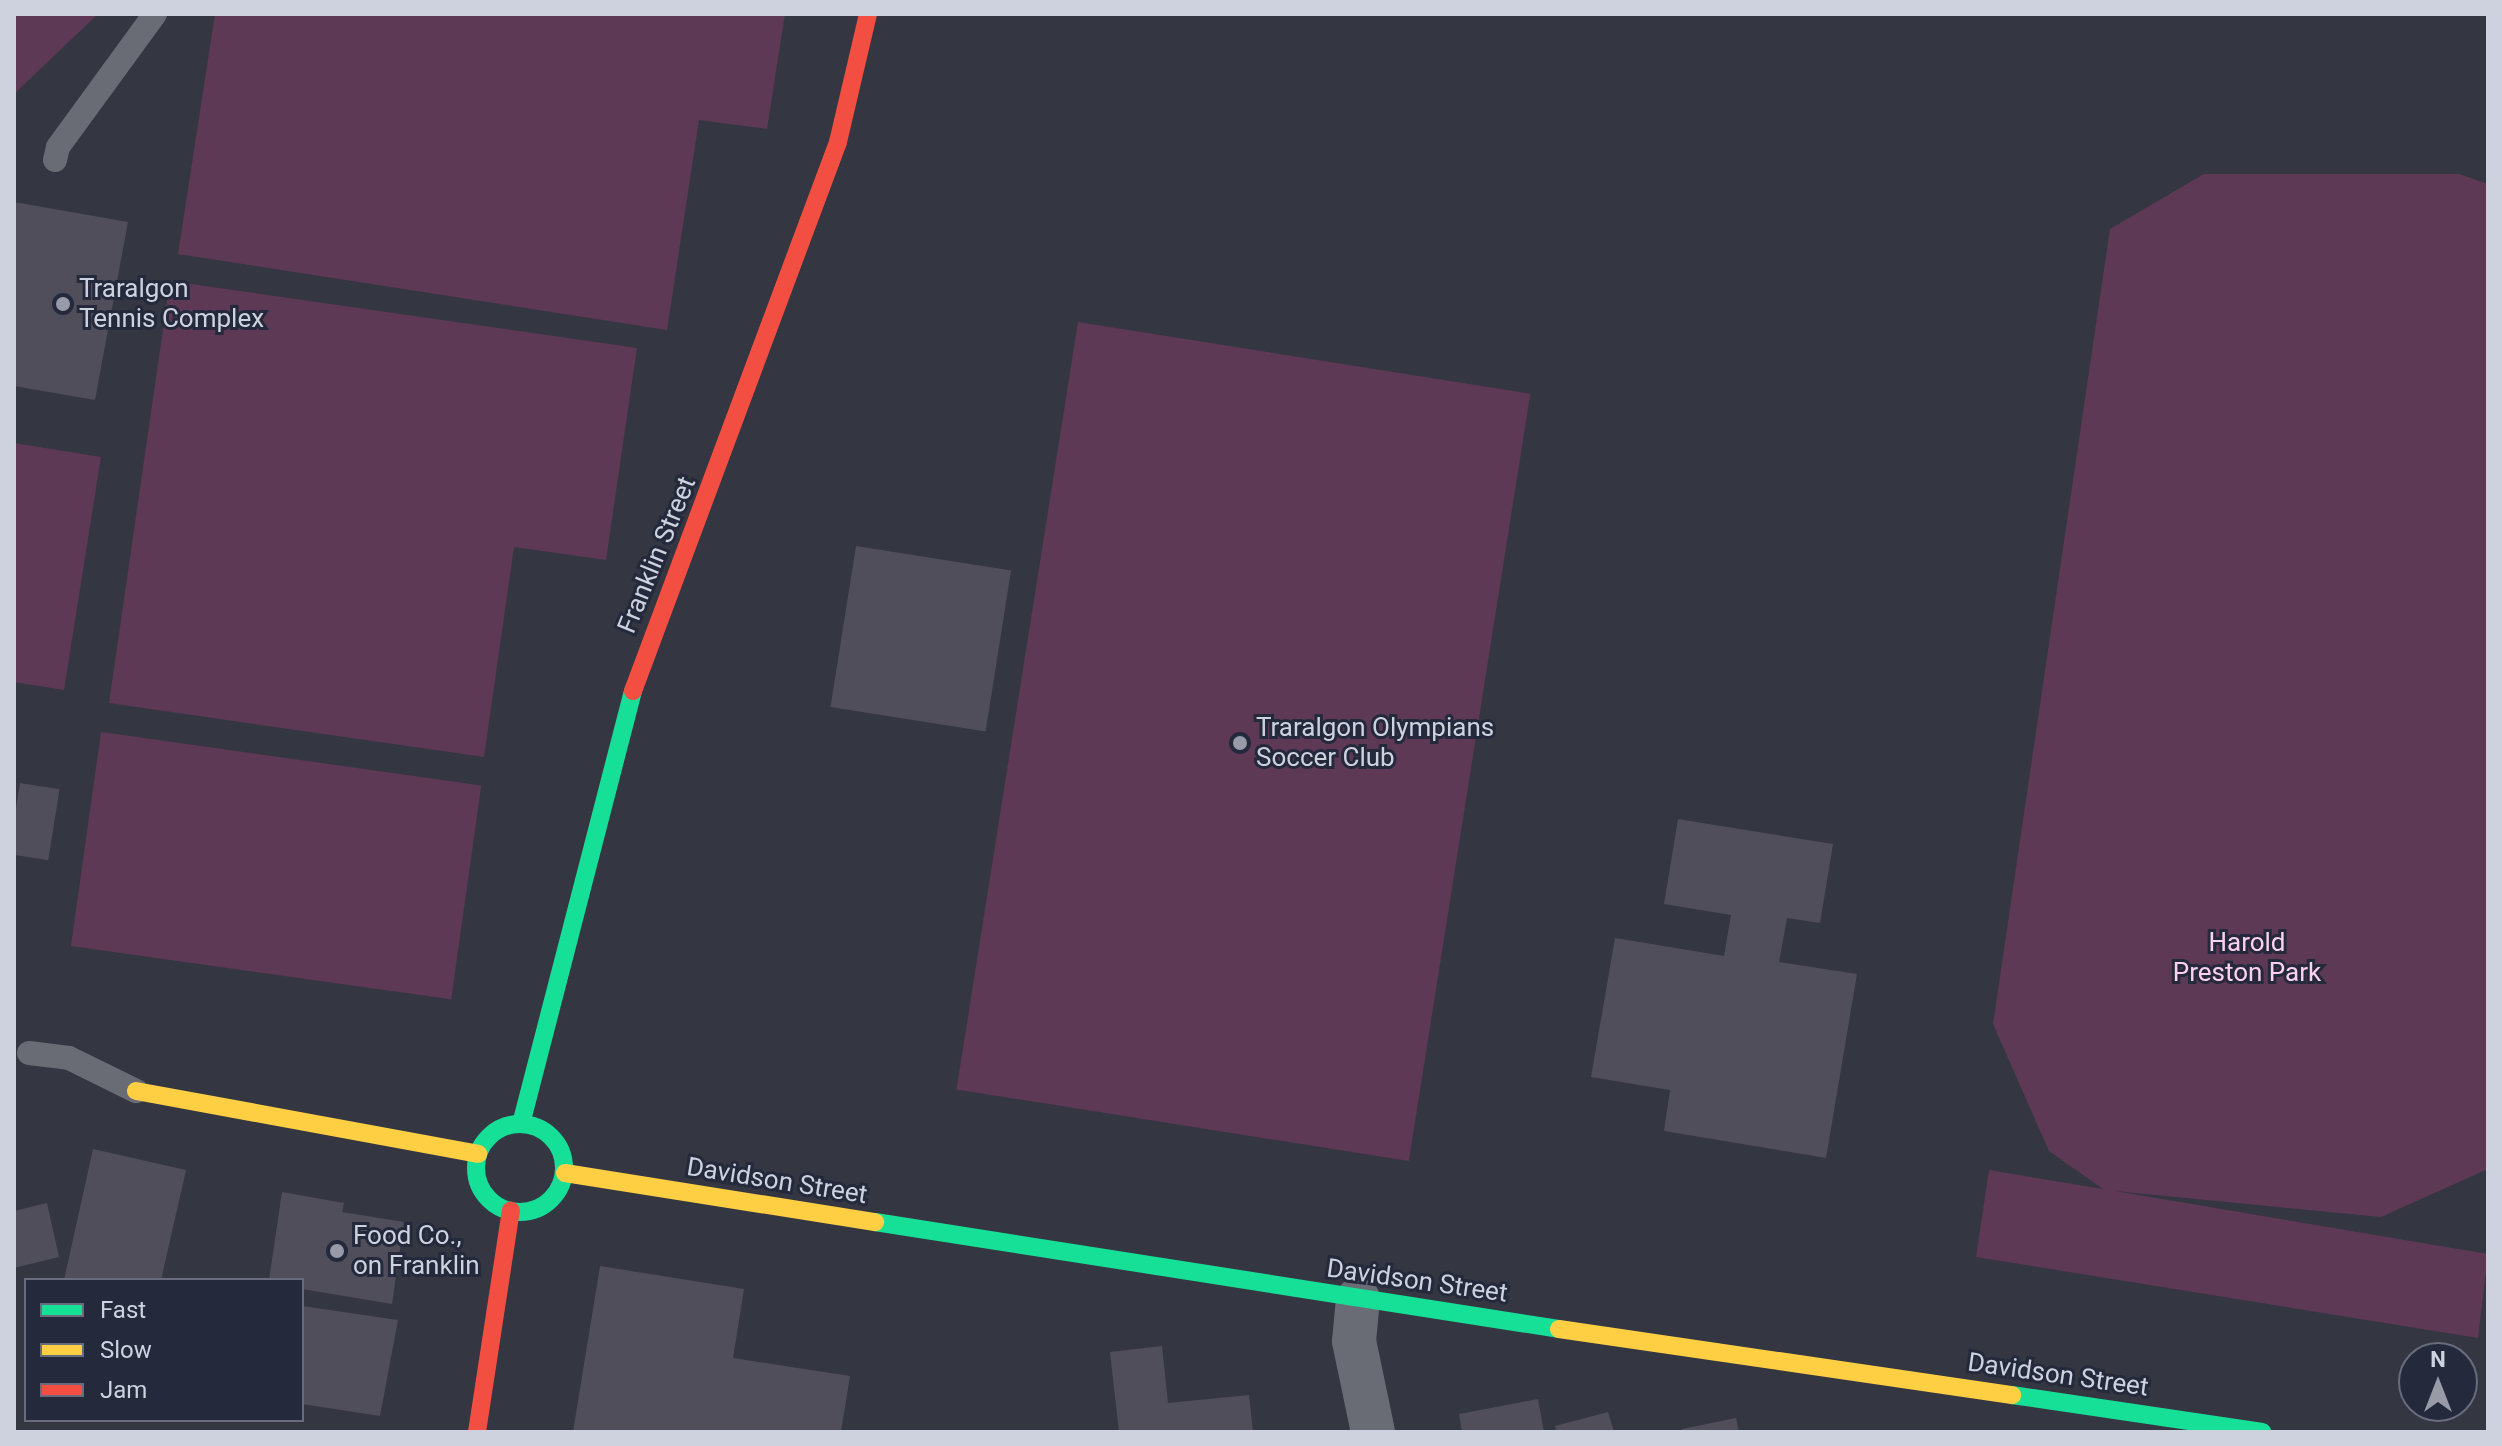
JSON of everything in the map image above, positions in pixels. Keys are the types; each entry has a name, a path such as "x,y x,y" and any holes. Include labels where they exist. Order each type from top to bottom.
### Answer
{"street":[{"name":"Franklin Street","path":"521,1124 625,712 838,142 868,14"},
{"path":"136,1091 478,1154"},
{"path":"521,1124 539,1128 554,1139 563,1155 565,1173 547,1204 530,1212 511,1211 482,1191 478,1154 502,1128 521,1124"},
{"name":"Davidson Street","path":"565,1173 2172,1425 2262,1432"},
{"path":"477,1432 511,1211"},
{"path":"1358,1299 1354,1341 1373,1432"}],"lane":[{"path":"55,160 58,147 155,14"},
{"path":"29,1053 69,1058 136,1091"}],"green space":[{"path":"14,14 98,14 14,94"},
{"path":"215,14 785,14 767,129 699,120 667,330 178,254"},
{"name":"Harold Preston Park","path":"2204,174 2459,174 2488,184 2488,1169 2381,1217 2115,1191 2488,1254 2478,1338 1976,1257 1989,1170 2103,1189 2049,1151 1993,1024 2110,229"},
{"path":"170,281 637,348 606,560 514,547 484,757 109,703"},
{"name":"Traralgon Olympians Soccer Club","path":"1078,322 1530,394 1409,1161 956,1089"},
{"path":"14,443 101,457 64,690 14,682"},
{"path":"101,732 481,785 451,999 71,946"}],"building":[{"name":"Traralgon Tennis Complex","path":"14,202 128,222 95,400 14,386"},
{"path":"856,546 1011,571 986,732 831,707"},
{"path":"20,783 60,789 48,860 14,855 14,821"},
{"path":"1678,819 1833,844 1820,923 1787,918 1779,962 1857,974 1826,1158 1664,1131 1670,1090 1591,1077 1615,938 1724,956 1731,915 1664,904"},
{"path":"93,1149 186,1170 161,1278 64,1278"},
{"name":"Food Co., on Franklin","path":"282,1192 344,1203 342,1212 404,1222 392,1304 304,1289 304,1278 269,1278"},
{"path":"47,1203 59,1257 14,1268 14,1211"},
{"path":"600,1266 744,1289 733,1358 850,1376 841,1432 573,1432"},
{"path":"304,1306 398,1320 380,1416 304,1404"},
{"path":"1162,1346 1168,1403 1249,1395 1253,1432 1119,1432 1110,1352"},
{"path":"1538,1399 1544,1432 1462,1432 1459,1414"},
{"path":"1608,1412 1614,1432 1557,1432 1555,1426"},
{"path":"1736,1418 1739,1432 1682,1432 1682,1429"}],"traffic: fast":[{"path":"521,1124 633,691"},
{"path":"520,1124 537,1127 551,1137 561,1151 564,1168 561,1185 551,1199 537,1209 520,1212 503,1209 489,1199 479,1185 476,1168 479,1151 489,1137 503,1127 520,1124"},
{"path":"875,1222 1559,1329"},
{"path":"2012,1395 2262,1432"}],"traffic: slow":[{"path":"136,1091 478,1154"},
{"path":"565,1173 875,1222"},
{"path":"1559,1329 2012,1395"}],"traffic: jam":[{"path":"633,691 838,142 868,14"},
{"path":"477,1432 511,1211"}],"place":[{"name":"Traralgon Tennis Complex","path":"63,304"},
{"name":"Traralgon Olympians Soccer Club","path":"1240,743"},
{"name":"Food Co., on Franklin","path":"337,1251"}]}
